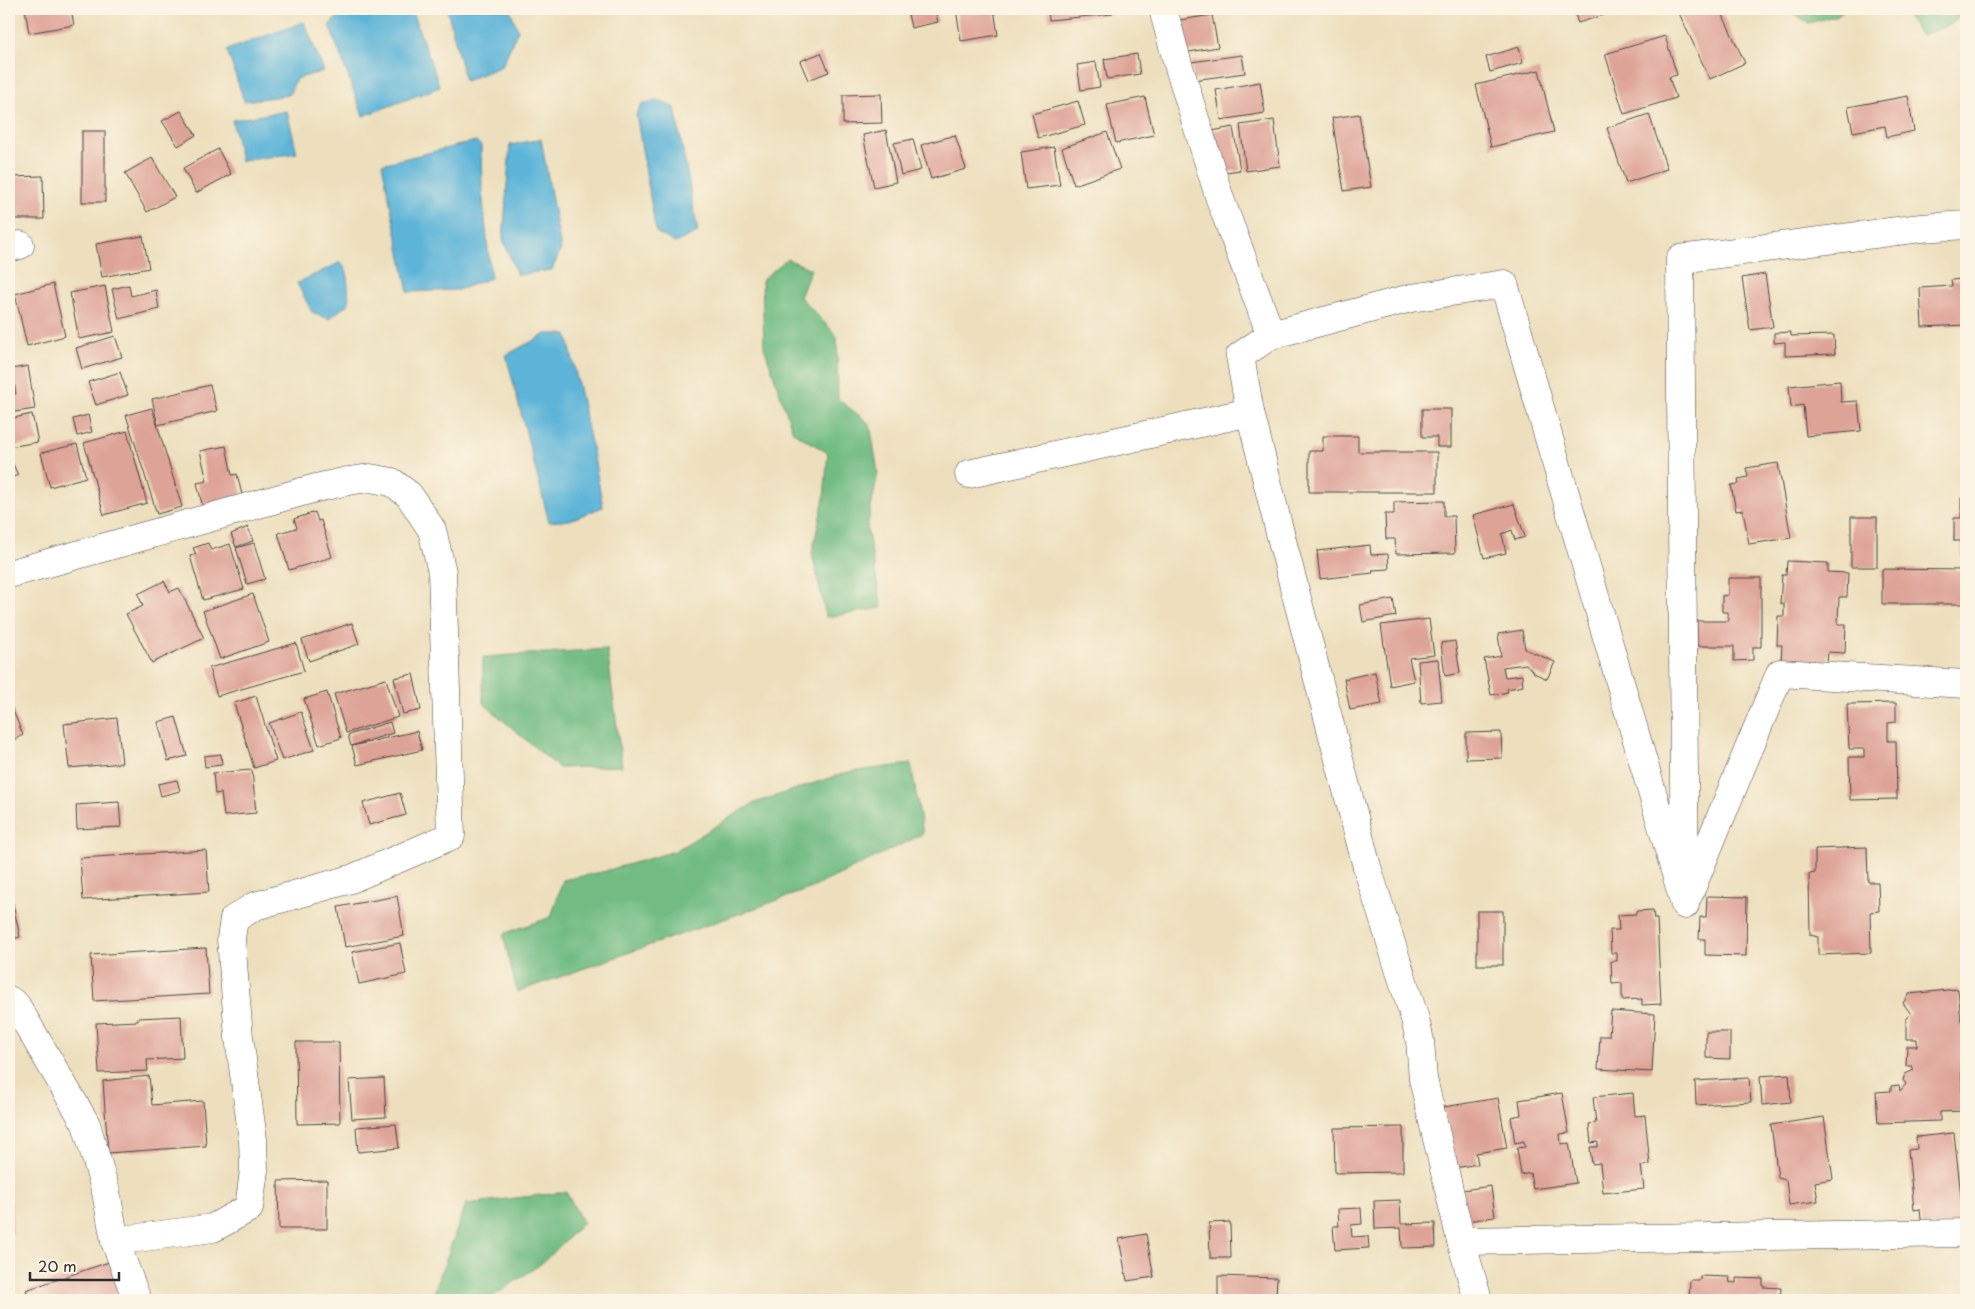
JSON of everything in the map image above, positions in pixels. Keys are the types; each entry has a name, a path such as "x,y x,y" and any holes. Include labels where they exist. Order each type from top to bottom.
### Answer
{"street":[{"path":"1163,9 1220,199 1271,335"},
{"path":"1685,905 1680,260 1921,228 1966,225"},
{"path":"1478,1300 1461,1241 1423,1079 1420,1040 1415,1019 1367,867 1281,539 1250,412 1240,356 1271,335 1411,298 1504,284 1685,905"},
{"path":"969,474 1250,412"},
{"path":"9,574 316,488 370,478 392,482 409,494 432,530 442,572 451,836 351,879 255,906 234,919 232,939 239,1037 253,1140 254,1170 249,1208 213,1228 115,1241"},
{"path":"1685,905 1780,673 1966,684"},
{"path":"9,1000 16,1005 86,1124 106,1192 115,1241 137,1300"},
{"path":"1461,1241 1966,1233"}],"green space":[{"path":"1786,9 1845,9 1838,15 1809,23"},
{"path":"1898,9 1966,9 1966,12 1950,25 1921,36 1905,13"},
{"path":"787,259 811,269 800,297 837,336 838,399 870,424 878,473 867,528 882,608 826,617 812,553 824,498 828,453 793,432 764,347 762,280"},
{"path":"607,649 622,766 559,768 483,703 483,657"},
{"path":"911,764 923,834 812,888 517,992 503,934 551,917 563,880 602,872 675,851 754,803 848,772"},
{"path":"566,1192 583,1223 542,1263 488,1300 422,1300 433,1295 466,1204"}],"water":[{"path":"376,9 411,9 440,87 363,116 329,25 339,16"},
{"path":"447,9 510,9 518,30 502,66 465,81"},
{"path":"304,22 324,71 296,79 289,95 244,101 227,50"},
{"path":"657,100 675,108 698,232 675,243 656,232 636,114 641,105"},
{"path":"287,111 297,153 241,161 232,120"},
{"path":"541,139 561,249 552,270 517,275 503,239 510,145"},
{"path":"476,141 481,146 482,191 491,278 458,290 408,292 382,164"},
{"path":"341,262 347,272 349,303 329,319 312,312 297,283"},
{"path":"546,334 567,334 603,507 570,520 549,522 506,355"}],"building":[{"path":"25,9 71,9 74,25 29,33"},
{"path":"907,9 935,9 938,22 911,28"},
{"path":"956,9 994,9 998,35 961,41"},
{"path":"1048,9 1111,9 1112,14 1049,20"},
{"path":"1573,9 1623,9 1578,23"},
{"path":"1677,9 1720,9 1745,63 1710,79"},
{"path":"1212,15 1218,47 1172,55 1167,22"},
{"path":"1665,36 1677,75 1669,77 1676,98 1624,114 1605,54"},
{"path":"1519,47 1523,63 1490,72 1486,57"},
{"path":"821,53 829,72 808,80 800,61"},
{"path":"1137,54 1140,74 1107,79 1104,59"},
{"path":"1242,55 1245,73 1193,80 1191,62"},
{"path":"1096,62 1100,87 1081,90 1077,65"},
{"path":"1539,70 1554,132 1491,147 1476,85"},
{"path":"1260,82 1265,113 1221,120 1216,90"},
{"path":"881,94 882,123 843,124 843,95"},
{"path":"1908,96 1914,131 1887,137 1885,126 1853,132 1848,107"},
{"path":"1145,97 1154,135 1116,143 1107,105"},
{"path":"1078,101 1085,125 1038,138 1032,114"},
{"path":"181,111 196,135 178,146 162,121"},
{"path":"1359,114 1371,187 1344,191 1332,118"},
{"path":"1649,114 1667,169 1626,183 1607,128"},
{"path":"1274,120 1280,166 1246,171 1240,125"},
{"path":"1233,127 1240,170 1213,174 1207,132"},
{"path":"886,130 896,182 874,187 863,135"},
{"path":"82,131 105,131 105,202 82,202"},
{"path":"1107,132 1120,169 1074,185 1062,148"},
{"path":"955,135 966,169 931,179 921,145"},
{"path":"913,139 921,170 901,175 894,143"},
{"path":"1054,147 1060,185 1026,189 1021,152"},
{"path":"218,149 231,174 196,193 183,168"},
{"path":"152,158 175,197 147,212 125,173"},
{"path":"43,176 44,219 11,219 10,177"},
{"path":"143,236 149,268 102,277 96,244"},
{"path":"1765,274 1773,327 1750,330 1742,278"},
{"path":"1966,279 1966,325 1922,327 1920,288 1952,286 1951,280"},
{"path":"53,284 65,336 27,346 15,294"},
{"path":"129,285 131,296 156,290 159,309 119,319 112,289"},
{"path":"105,286 114,332 79,339 70,293"},
{"path":"1791,332 1791,336 1834,335 1835,354 1785,356 1785,342 1774,343 1774,333"},
{"path":"115,336 122,357 82,369 76,348"},
{"path":"28,366 35,409 9,413 9,395 16,394 12,369"},
{"path":"120,372 128,395 96,405 88,382"},
{"path":"1840,381 1841,402 1858,401 1861,431 1806,436 1803,405 1791,407 1789,386"},
{"path":"210,385 217,411 158,425 152,399"},
{"path":"152,408 182,507 157,514 126,415"},
{"path":"1422,409 1451,409 1451,447 1437,447 1437,437 1422,437"},
{"path":"32,414 38,442 9,447 9,419"},
{"path":"88,415 92,432 77,436 73,419"},
{"path":"127,431 147,503 104,515 84,443"},
{"path":"1323,436 1358,436 1358,452 1437,452 1437,492 1309,492 1309,451 1323,451"},
{"path":"77,444 86,477 50,487 41,453"},
{"path":"226,446 232,475 237,474 243,499 203,508 197,483 207,481 200,451"},
{"path":"9,455 18,475 9,479"},
{"path":"1778,463 1791,538 1749,544 1743,510 1736,511 1731,485 1739,484 1738,479 1748,477 1746,468"},
{"path":"1961,498 1966,498 1966,561 1962,561 1961,541 1954,541 1954,518 1961,518"},
{"path":"1444,501 1444,516 1454,516 1455,553 1396,554 1395,539 1386,539 1385,514 1394,514 1394,502"},
{"path":"1514,504 1525,537 1515,540 1512,530 1502,534 1506,553 1484,558 1473,515"},
{"path":"315,512 318,521 321,520 332,557 289,570 278,533 297,528 294,519"},
{"path":"1851,517 1877,517 1877,567 1851,567"},
{"path":"248,527 253,541 236,547 231,534"},
{"path":"208,543 211,550 230,544 244,589 203,600 190,556 196,554 193,548"},
{"path":"254,543 265,579 247,584 236,548"},
{"path":"1370,545 1371,555 1388,554 1389,569 1372,570 1373,573 1320,579 1317,551"},
{"path":"1787,561 1828,563 1828,572 1848,573 1847,597 1839,597 1838,624 1846,624 1845,653 1828,652 1827,662 1781,661 1782,645 1777,645 1778,616 1784,616 1784,604 1780,603 1782,575 1786,575"},
{"path":"1882,569 1966,570 1966,604 1882,604"},
{"path":"1728,578 1761,578 1761,647 1753,647 1753,660 1734,661 1734,646 1697,646 1697,621 1728,621 1728,612 1722,612 1722,596 1728,595"},
{"path":"164,581 170,592 179,588 204,638 152,663 126,614 143,606 138,594"},
{"path":"253,594 269,642 220,659 203,611"},
{"path":"1393,599 1396,616 1363,622 1360,605"},
{"path":"1429,619 1434,655 1409,658 1414,681 1390,686 1381,625"},
{"path":"352,623 359,644 309,661 302,640"},
{"path":"1522,630 1525,649 1555,662 1547,679 1534,673 1526,664 1503,667 1505,677 1522,675 1523,686 1507,689 1508,692 1491,695 1484,659 1501,656 1498,634"},
{"path":"1455,641 1460,673 1445,676 1441,643"},
{"path":"296,643 304,671 217,696 209,668"},
{"path":"1438,659 1442,701 1421,703 1418,661"},
{"path":"1375,672 1382,704 1350,710 1344,679"},
{"path":"413,674 421,710 403,714 394,678"},
{"path":"386,679 398,717 346,733 334,694"},
{"path":"327,692 341,738 319,745 304,699"},
{"path":"256,696 276,761 254,768 234,703"},
{"path":"9,701 23,735 9,742"},
{"path":"1896,703 1896,722 1888,723 1888,741 1896,741 1897,799 1850,800 1849,757 1864,757 1864,749 1849,749 1847,704"},
{"path":"301,712 314,750 282,760 269,723"},
{"path":"176,717 187,756 168,761 158,722"},
{"path":"117,718 122,763 69,768 64,724"},
{"path":"390,722 393,733 351,746 348,735"},
{"path":"417,731 422,750 357,765 352,746"},
{"path":"1501,732 1502,758 1466,759 1466,733"},
{"path":"221,754 222,765 205,767 204,756"},
{"path":"252,770 256,813 224,816 221,793 215,794 213,773"},
{"path":"177,780 180,791 161,796 158,784"},
{"path":"400,793 406,815 369,825 363,803"},
{"path":"119,802 121,827 77,829 76,805"},
{"path":"1867,847 1868,882 1878,882 1879,911 1870,912 1871,953 1818,955 1818,937 1810,935 1809,874 1815,873 1815,849"},
{"path":"206,850 209,892 83,900 80,858"},
{"path":"9,885 20,937 9,940"},
{"path":"397,896 404,936 345,947 338,907"},
{"path":"1707,896 1747,897 1746,956 1705,955 1705,939 1699,939 1700,917 1706,917"},
{"path":"1653,910 1654,919 1657,919 1661,1004 1642,1005 1642,999 1622,1000 1622,983 1612,984 1611,961 1617,961 1617,953 1611,953 1610,930 1619,930 1618,915 1636,914 1636,911"},
{"path":"1477,911 1503,911 1503,965 1477,965"},
{"path":"400,943 406,974 359,984 352,952"},
{"path":"206,948 209,994 94,1001 91,955"},
{"path":"1958,989 1961,1021 1966,1022 1966,1061 1961,1061 1963,1111 1940,1112 1940,1121 1878,1123 1876,1092 1891,1091 1891,1086 1899,1085 1900,1091 1906,1084 1903,1080 1905,1074 1914,1070 1912,1066 1906,1066 1907,1046 1917,1046 1917,1039 1906,1039 1906,1018 1911,1014 1903,1003 1909,994"},
{"path":"1611,1011 1655,1014 1652,1072 1598,1069 1600,1036 1609,1036"},
{"path":"181,1016 183,1058 147,1060 148,1071 99,1073 96,1023 138,1021 138,1018"},
{"path":"1706,1032 1730,1032 1730,1059 1706,1058"},
{"path":"296,1042 339,1042 340,1123 297,1124"},
{"path":"1789,1074 1791,1102 1762,1105 1760,1076"},
{"path":"149,1076 152,1105 203,1101 206,1146 108,1153 103,1081"},
{"path":"384,1078 386,1117 352,1119 349,1080"},
{"path":"1749,1078 1751,1102 1696,1105 1695,1081"},
{"path":"1562,1093 1569,1133 1560,1134 1561,1144 1569,1143 1576,1183 1533,1189 1530,1173 1521,1175 1517,1148 1525,1147 1524,1141 1515,1143 1511,1117 1521,1115 1519,1100"},
{"path":"1633,1093 1635,1116 1645,1115 1650,1165 1641,1166 1644,1189 1603,1193 1600,1163 1592,1164 1590,1147 1598,1147 1598,1142 1591,1143 1589,1124 1596,1123 1593,1097"},
{"path":"1498,1098 1507,1148 1476,1153 1478,1164 1455,1168 1444,1107"},
{"path":"1824,1117 1833,1179 1815,1182 1818,1201 1789,1205 1786,1180 1778,1178 1771,1125"},
{"path":"396,1124 399,1148 358,1152 356,1127"},
{"path":"1403,1127 1403,1172 1335,1173 1334,1128"},
{"path":"1954,1133 1964,1223 1922,1228 1920,1209 1914,1210 1908,1150 1917,1149 1916,1137"},
{"path":"327,1180 327,1229 279,1229 278,1181"},
{"path":"1491,1186 1495,1217 1467,1221 1463,1190"},
{"path":"9,1200 11,1200 13,1233 9,1233"},
{"path":"1400,1200 1401,1224 1435,1223 1436,1247 1402,1248 1401,1228 1375,1229 1374,1201"},
{"path":"1361,1208 1362,1224 1351,1225 1352,1237 1368,1236 1369,1248 1335,1250 1333,1226 1339,1226 1338,1209"},
{"path":"1230,1222 1231,1258 1210,1258 1209,1223"},
{"path":"1146,1234 1154,1277 1127,1281 1119,1239"},
{"path":"112,1261 126,1300 29,1300 26,1290"},
{"path":"1218,1276 1277,1278 1276,1296 1289,1296 1289,1300 1218,1300"},
{"path":"1700,1276 1730,1277 1729,1282 1736,1283 1736,1278 1763,1279 1763,1287 1781,1288 1780,1300 1689,1300 1690,1280 1700,1280"},
{"path":"20,1294 22,1300 9,1300 9,1296"}]}
